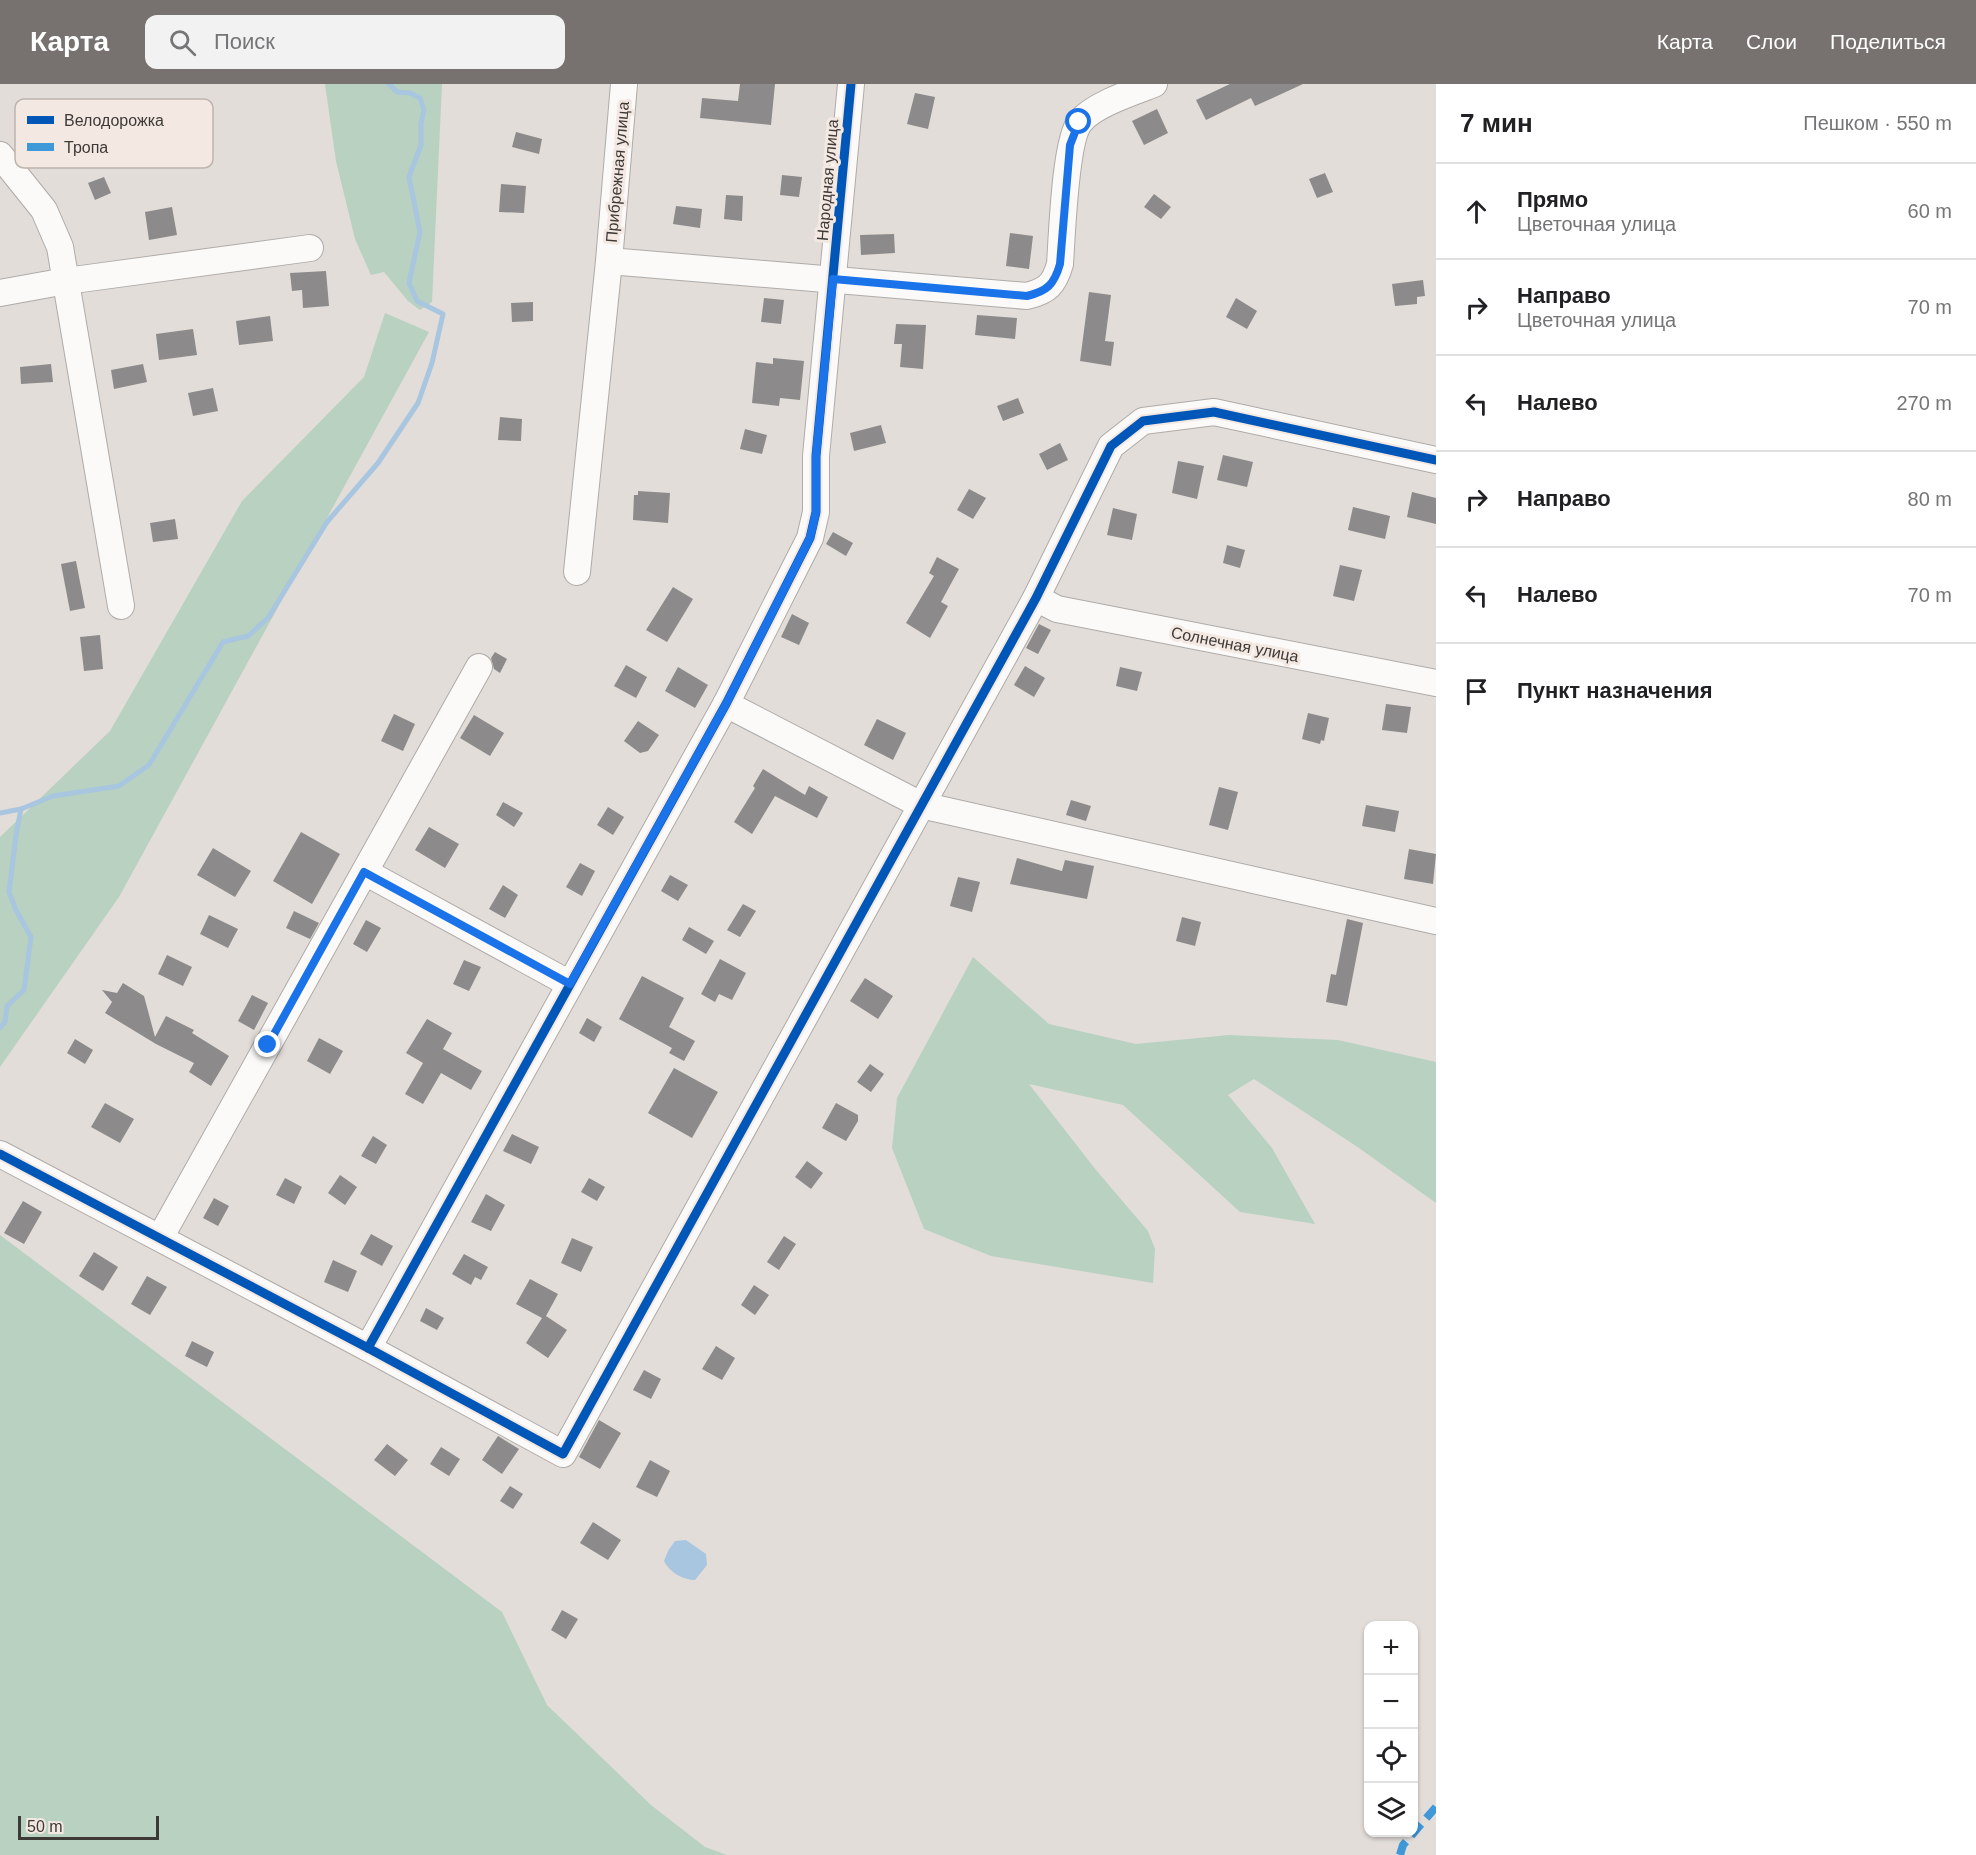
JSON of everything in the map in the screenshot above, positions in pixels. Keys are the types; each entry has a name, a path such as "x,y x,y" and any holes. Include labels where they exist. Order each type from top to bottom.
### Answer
{"street":[{"name":"Прибрежная улица","path":"577,572 609,261 624,84"},
{"name":"Народная улица","path":"368,1348 726,704 810,538 816,512 816,456 851,84"},
{"path":"609,261 1027,296 1042,292 1056,279 1060,264 1070,145 1079,122 1100,106 1154,84"},
{"path":"0,155 44,210 60,247 122,606"},
{"path":"0,292 310,248"},
{"path":"0,1154 368,1348 563,1454 1036,598 1111,446 1143,421 1214,412 1436,460"},
{"name":"Солнечная улица","path":"1036,598 1057,609 1436,683"},
{"path":"160,1238 479,667"},
{"path":"726,704 921,806 1436,921"},
{"path":"364,872 570,984"}],"green space":[{"path":"325,84 442,84 432,302 420,310 408,301 384,272 371,275 355,239 336,161"},
{"path":"385,313 429,332 119,897 0,1067 0,837 110,731 242,501 364,377"},
{"path":"973,957 1049,1024 1136,1044 1229,1035 1338,1040 1436,1062 1436,1203 1359,1148 1254,1079 1228,1095 1272,1148 1315,1224 1240,1212 1123,1105 1029,1084 1096,1170 1148,1231 1155,1249 1153,1283 991,1256 924,1229 892,1148 897,1098"},
{"path":"0,1235 502,1612 547,1705 651,1805 705,1847 727,1855 0,1855"}],"water":[{"path":"686,1540 706,1554 707,1565 695,1580 677,1575 664,1561 675,1541"}],"building":[{"path":"740,84 775,84 771,125 700,118 702,98 738,101"},
{"path":"1230,84 1303,84 1255,106 1251,98 1206,120 1196,100"},
{"path":"915,93 935,97 928,129 907,124"},
{"path":"1157,109 1168,133 1144,145 1132,121"},
{"path":"516,132 542,139 539,154 512,147"},
{"path":"1325,173 1333,192 1317,198 1309,179"},
{"path":"782,175 802,177 799,197 780,195"},
{"path":"104,177 111,193 95,200 88,183"},
{"path":"501,184 526,186 524,213 499,212"},
{"path":"1154,194 1171,207 1161,219 1144,207"},
{"path":"726,195 743,196 742,221 724,219"},
{"path":"676,206 702,209 700,228 673,224"},
{"path":"172,207 177,235 149,240 145,212"},
{"path":"1010,233 1033,236 1029,269 1006,266"},
{"path":"894,234 895,253 861,255 860,235"},
{"path":"326,271 329,306 303,308 302,290 292,291 290,273"},
{"path":"1423,280 1425,296 1417,297 1417,304 1395,306 1392,284"},
{"path":"1089,292 1111,295 1105,341 1114,342 1111,366 1080,361"},
{"path":"764,298 784,300 781,324 761,322"},
{"path":"1236,298 1257,311 1247,329 1226,317"},
{"path":"533,302 533,321 512,322 511,303"},
{"path":"977,315 1017,318 1015,339 975,335"},
{"path":"270,316 273,341 239,345 236,321"},
{"path":"896,324 926,325 923,369 900,367 902,344 894,344"},
{"path":"193,329 197,355 159,360 156,334"},
{"path":"773,358 804,361 800,400 780,398 779,406 752,403 756,362 773,364"},
{"path":"51,364 53,382 21,384 20,367"},
{"path":"143,364 147,382 114,389 111,370"},
{"path":"213,388 218,411 193,416 188,393"},
{"path":"1018,398 1024,413 1003,421 997,406"},
{"path":"500,417 522,419 521,441 498,440"},
{"path":"881,425 886,443 854,451 850,433"},
{"path":"745,429 767,435 762,454 740,449"},
{"path":"1060,443 1068,460 1047,470 1039,454"},
{"path":"1223,455 1253,462 1247,487 1217,480"},
{"path":"1178,461 1204,466 1197,499 1172,493"},
{"path":"969,489 986,498 973,519 957,510"},
{"path":"638,491 670,493 668,523 633,520 634,495 638,495"},
{"path":"1412,492 1436,498 1436,524 1407,517"},
{"path":"1353,507 1390,516 1385,539 1348,530"},
{"path":"1113,508 1137,514 1132,540 1107,535"},
{"path":"175,519 178,539 153,542 150,523"},
{"path":"833,532 853,543 846,556 826,544"},
{"path":"1227,545 1245,550 1240,568 1223,563"},
{"path":"937,557 959,569 941,602 948,606 930,638 906,623 934,576 929,573"},
{"path":"76,561 85,608 70,611 61,564"},
{"path":"1340,565 1362,570 1354,601 1333,596"},
{"path":"673,587 693,599 667,642 646,630"},
{"path":"792,614 809,623 799,645 781,637"},
{"path":"1039,624 1051,630 1038,654 1026,648"},
{"path":"100,635 103,669 84,671 80,637"},
{"path":"495,652 507,659 500,673 494,669 491,658"},
{"path":"626,665 647,677 636,698 614,686"},
{"path":"1025,666 1045,678 1034,697 1014,685"},
{"path":"678,667 708,685 695,708 665,691"},
{"path":"1120,667 1142,672 1137,691 1116,686"},
{"path":"1386,704 1411,707 1407,733 1382,730"},
{"path":"1308,713 1329,718 1324,741 1321,740 1320,744 1302,739"},
{"path":"394,714 415,724 403,751 381,741"},
{"path":"474,715 504,733 490,756 460,738"},
{"path":"877,719 906,733 893,760 864,745"},
{"path":"638,721 659,735 648,751 640,753 624,741"},
{"path":"763,769 805,795 809,786 828,797 817,818 775,796 752,834 734,822 755,788 753,786"},
{"path":"1219,787 1238,792 1228,830 1209,825"},
{"path":"1071,800 1091,806 1086,821 1066,815"},
{"path":"503,802 523,813 514,827 496,815"},
{"path":"1366,805 1399,811 1395,832 1362,826"},
{"path":"608,807 624,817 613,835 597,825"},
{"path":"429,827 459,844 445,868 415,850"},
{"path":"301,832 340,854 312,904 273,881"},
{"path":"213,848 251,871 235,897 197,875"},
{"path":"1409,849 1436,854 1433,884 1404,879"},
{"path":"1017,858 1062,871 1065,860 1094,866 1087,899 1010,884"},
{"path":"580,863 595,871 582,896 566,887"},
{"path":"670,875 688,885 678,901 661,891"},
{"path":"958,877 980,882 972,912 950,906"},
{"path":"503,885 518,895 505,918 489,909"},
{"path":"743,904 756,911 740,937 727,930"},
{"path":"294,911 319,923 310,939 286,928"},
{"path":"209,915 238,929 228,948 200,934"},
{"path":"1182,917 1201,922 1195,946 1176,941"},
{"path":"1347,919 1363,923 1347,1006 1326,1002 1331,974 1336,975"},
{"path":"366,920 381,928 367,952 353,944"},
{"path":"689,927 714,941 706,954 682,940"},
{"path":"167,955 192,967 183,986 158,974"},
{"path":"720,959 746,973 732,1000 719,994 715,1002 701,994"},
{"path":"464,960 481,967 469,991 453,984"},
{"path":"642,976 684,998 669,1027 695,1041 684,1061 669,1053 672,1048 619,1019"},
{"path":"865,978 893,996 878,1019 850,1001"},
{"path":"123,983 144,996 155,1037 166,1016 194,1030 192,1033 229,1056 211,1086 189,1072 194,1063 156,1044 105,1013 112,1002 102,990 117,993"},
{"path":"252,995 268,1003 254,1030 238,1021"},
{"path":"587,1018 602,1027 594,1042 579,1033"},
{"path":"427,1019 452,1033 443,1049 482,1071 471,1090 441,1073 423,1104 405,1094 423,1063 406,1053"},
{"path":"319,1038 343,1051 330,1074 307,1061"},
{"path":"75,1039 93,1050 85,1064 67,1053"},
{"path":"870,1064 884,1074 871,1092 857,1082"},
{"path":"674,1068 718,1092 692,1138 648,1113"},
{"path":"105,1103 134,1119 120,1143 91,1127"},
{"path":"836,1103 858,1115 858,1121 846,1141 822,1128"},
{"path":"512,1134 539,1147 531,1164 503,1151"},
{"path":"373,1136 387,1145 376,1164 361,1156"},
{"path":"807,1161 823,1173 811,1189 795,1177"},
{"path":"340,1175 357,1187 345,1205 328,1193"},
{"path":"285,1178 302,1187 294,1204 276,1195"},
{"path":"589,1178 605,1187 597,1201 581,1192"},
{"path":"486,1194 505,1205 491,1231 471,1222"},
{"path":"214,1198 229,1206 218,1226 203,1218"},
{"path":"23,1201 42,1212 24,1244 4,1233"},
{"path":"371,1234 393,1246 382,1266 360,1254"},
{"path":"784,1236 796,1244 779,1270 767,1262"},
{"path":"572,1238 593,1247 581,1272 561,1263"},
{"path":"94,1252 118,1267 103,1291 79,1276"},
{"path":"464,1254 488,1267 481,1280 475,1277 471,1285 452,1274"},
{"path":"333,1260 357,1271 348,1292 324,1282"},
{"path":"147,1276 167,1287 150,1315 131,1304"},
{"path":"530,1279 558,1294 546,1316 567,1330 548,1358 526,1343 542,1318 516,1304"},
{"path":"754,1285 769,1295 755,1315 741,1305"},
{"path":"426,1308 444,1318 437,1330 420,1321"},
{"path":"192,1341 214,1352 207,1367 185,1356"},
{"path":"716,1346 735,1358 722,1380 702,1369"},
{"path":"644,1370 661,1379 651,1399 633,1390"},
{"path":"599,1420 621,1433 600,1469 579,1457"},
{"path":"498,1436 519,1449 502,1474 482,1460"},
{"path":"387,1444 408,1460 395,1476 374,1460"},
{"path":"441,1447 460,1459 449,1476 430,1464"},
{"path":"650,1460 670,1471 657,1497 636,1487"},
{"path":"510,1486 523,1494 513,1509 500,1501"},
{"path":"593,1522 621,1540 608,1560 580,1543"},
{"path":"562,1610 578,1619 566,1639 551,1630"}],"waterway":[{"path":"0,1028 5,1022 7,1006 24,990 31,937 9,892 21,809 53,796 119,786 149,765 223,642 248,636 268,618 327,522 378,463 418,403 432,363 443,314 417,301 409,283 420,232 409,177 421,145 421,123 424,110 420,98 410,93 397,92 389,84"},
{"path":"0,813 21,809"}],"marked path":[{"path":"1400,1855 1403,1845 1436,1807"}],"cycle path":[{"path":"368,1348 726,704 810,538 816,512 816,456 851,84"},
{"path":"0,1154 368,1348 563,1454 1036,598 1111,446 1143,421 1214,412 1436,460"}],"route":[{"path":"268,1045 364,872 570,984 726,704 810,538 816,512 816,456 833,279 1027,296 1042,292 1056,279 1060,264 1070,145 1079,122"}]}
